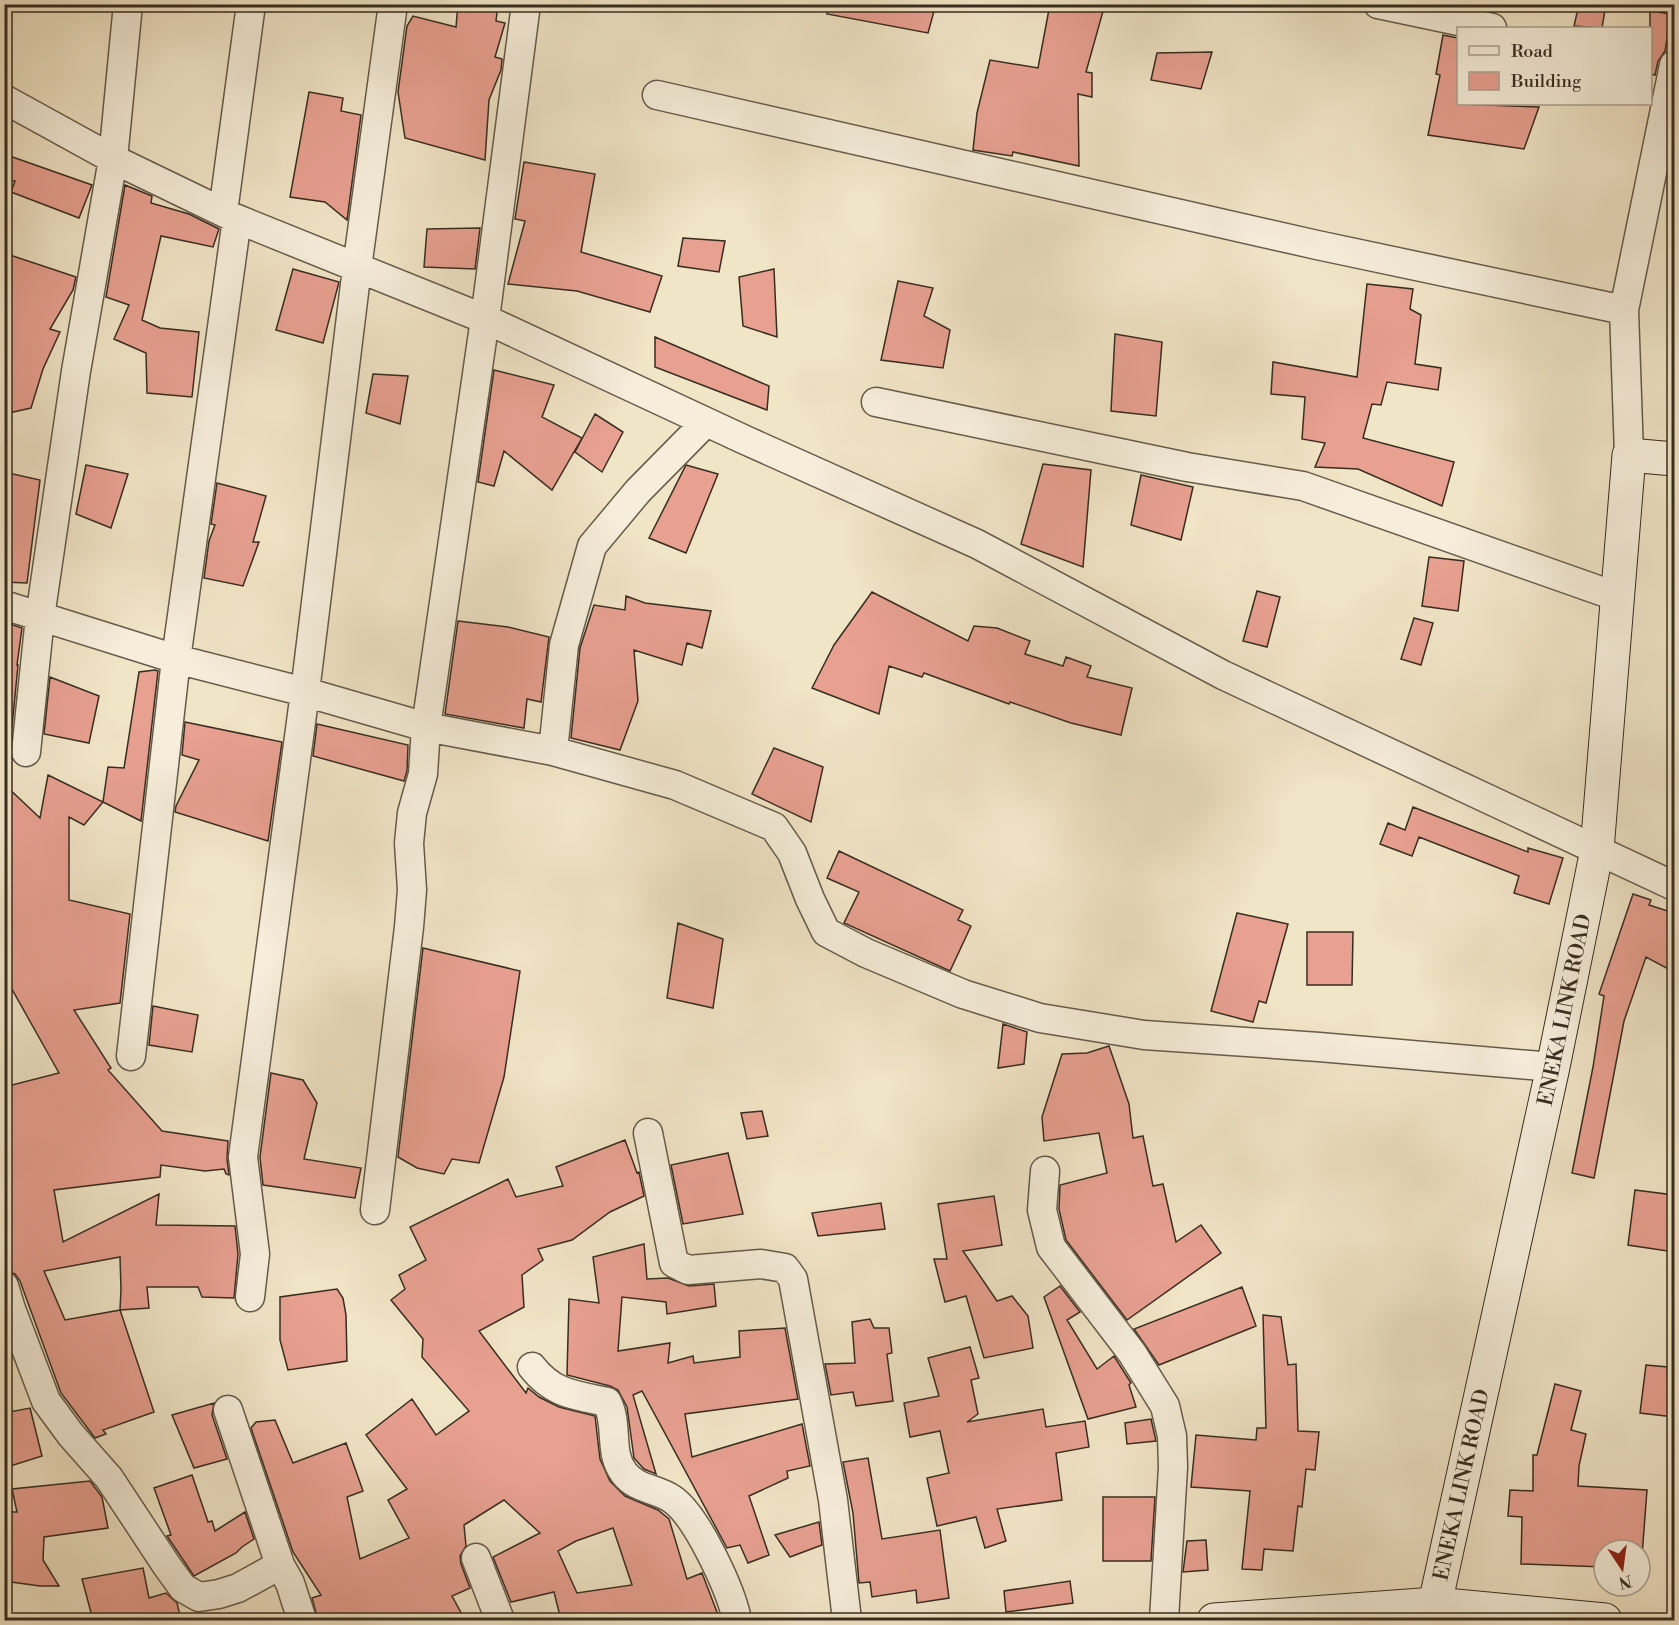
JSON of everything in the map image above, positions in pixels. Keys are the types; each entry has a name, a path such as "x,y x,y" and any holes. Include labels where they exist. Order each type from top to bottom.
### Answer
{"street":[{"path":"26,752 40,617 76,371 113,159 128,4"},
{"path":"131,1056 230,215 251,4"},
{"path":"250,1297 255,1254 243,1157 393,4"},
{"path":"375,1210 409,927 412,890 410,843 412,813 423,774 426,727 485,319 526,4"},
{"path":"1378,4 1487,27"},
{"path":"1668,67 1624,310 1629,455 1674,459"},
{"path":"657,95 1317,245 1624,310"},
{"path":"4,99 113,159 230,215 485,319 977,544 1223,675 1597,850 1670,879"},
{"path":"876,402 1187,467 1303,486 1618,597"},
{"path":"553,751 564,645 592,546 638,491 706,422"},
{"name":"ENEKA LINK ROAD","path":"1435,1604 1553,1067 1597,850 1629,455"},
{"path":"4,605 176,659 305,692 426,727 553,751 675,785 774,827 792,853 826,932 866,953 963,994 1040,1018 1144,1035 1553,1067"},
{"path":"648,1133 674,1263 688,1270 761,1264 785,1268 793,1279 833,1500 847,1620"},
{"path":"1044,1170 1042,1210 1051,1247 1126,1344 1165,1406 1172,1436 1173,1467 1164,1620"},
{"path":"4,1286 46,1401 71,1435 109,1478 183,1588 199,1597 219,1594 238,1588 280,1565"},
{"path":"532,1367 543,1381 559,1390 607,1402 612,1412 617,1462 635,1484 671,1498 687,1511 734,1606 737,1620"},
{"path":"228,1410 280,1565 290,1583 302,1620"},
{"path":"476,1558 500,1620"},
{"path":"1214,1620 1396,1614 1435,1604 1605,1620"}],"building":[{"path":"458,4 498,4 496,21 505,23 495,57 502,59 501,70 489,100 485,160 405,138 398,92 407,26 413,16 456,27"},
{"path":"828,4 936,4 928,33 827,14"},
{"path":"1050,4 1105,4 1086,72 1092,73 1092,97 1078,94 1079,166 1013,152 1012,156 973,150 977,113 990,60 1038,68"},
{"path":"1579,4 1606,4 1602,27 1574,26"},
{"path":"1650,11 1671,14 1665,51 1658,61 1655,75 1652,74 1652,27 1650,27"},
{"path":"1443,35 1457,38 1457,105 1539,107 1524,149 1428,135 1440,75 1436,74"},
{"path":"1212,52 1201,89 1151,80 1157,53"},
{"path":"309,92 343,98 341,111 361,115 347,220 325,202 290,197"},
{"path":"4,154 92,185 79,218 11,192 15,181 4,179"},
{"path":"524,162 595,174 581,252 662,276 650,312 577,291 508,284 525,221 515,219"},
{"path":"125,185 152,196 151,203 189,214 219,229 213,247 161,236 142,320 160,328 199,332 192,397 147,393 146,353 114,339 129,305 106,297"},
{"path":"480,228 475,269 424,267 427,229"},
{"path":"683,238 725,241 719,272 678,266"},
{"path":"4,253 76,277 73,290 50,329 60,332 43,369 31,408 4,414"},
{"path":"293,269 339,282 323,343 276,330"},
{"path":"774,269 777,337 743,326 739,277"},
{"path":"898,281 933,288 924,316 950,330 943,368 881,360"},
{"path":"1367,284 1413,289 1410,309 1421,315 1415,364 1441,368 1438,390 1387,382 1381,405 1372,404 1363,438 1454,462 1442,506 1358,469 1315,467 1325,443 1302,439 1305,397 1271,394 1273,362 1357,377"},
{"path":"1115,334 1162,342 1156,416 1111,411"},
{"path":"655,337 769,386 767,410 655,367"},
{"path":"494,370 554,385 542,417 582,438 552,490 504,451 494,486 478,482"},
{"path":"373,374 408,376 400,424 366,413"},
{"path":"595,414 623,432 602,472 575,452"},
{"path":"1043,464 1091,470 1083,567 1021,544"},
{"path":"86,465 128,474 111,528 76,514"},
{"path":"686,465 718,474 686,553 649,538"},
{"path":"4,472 40,480 27,583 4,582"},
{"path":"1141,475 1193,487 1181,540 1131,525"},
{"path":"217,483 266,496 253,542 259,542 243,586 204,578 209,541 215,525 211,524"},
{"path":"1429,557 1464,561 1458,611 1422,606"},
{"path":"1257,591 1280,597 1267,647 1243,641"},
{"path":"872,592 968,641 974,626 997,628 1030,641 1025,654 1063,666 1066,657 1091,666 1087,677 1132,688 1121,735 1071,723 1010,702 1009,704 924,673 922,677 889,666 879,714 812,688 834,645"},
{"path":"626,596 645,603 711,611 702,648 687,643 682,665 634,650 638,701 620,750 571,738 580,648 594,605 625,610"},
{"path":"1414,618 1433,623 1421,665 1401,659"},
{"path":"458,621 508,627 549,637 541,702 527,699 524,728 445,714"},
{"path":"4,622 22,628 12,727 4,726"},
{"path":"158,671 141,821 103,802 108,767 124,768 139,672"},
{"path":"50,677 99,696 89,743 44,734"},
{"path":"185,722 282,742 268,841 175,812 199,760 182,755"},
{"path":"317,724 408,745 407,771 404,781 313,756"},
{"path":"774,748 823,767 811,822 752,794"},
{"path":"48,775 103,802 84,825 69,817 69,900 130,914 120,1003 74,1010 111,1068 108,1070 162,1131 228,1141 229,1175 224,1169 205,1171 161,1165 160,1177 54,1190 63,1242 159,1194 156,1225 235,1226 238,1254 234,1298 202,1297 198,1287 147,1287 149,1308 120,1310 154,1412 103,1430 106,1434 95,1438 61,1393 20,1281 15,1274 4,1270 4,1087 59,1073 4,975 4,784 40,818","holes":["120,1257 120,1310 65,1320 44,1271"]},
{"path":"1413,807 1528,852 1528,848 1563,858 1549,904 1514,893 1519,876 1419,837 1412,856 1380,844 1388,823 1405,830"},
{"path":"839,851 963,910 958,920 971,926 950,971 844,923 859,892 827,878"},
{"path":"1633,894 1651,900 1649,905 1674,913 1674,972 1646,957 1624,1021 1594,1178 1572,1173 1593,1067 1604,996 1599,994"},
{"path":"1237,913 1288,924 1266,1003 1259,1001 1253,1022 1211,1011"},
{"path":"678,923 723,939 713,1008 667,998"},
{"path":"1307,932 1353,932 1352,985 1307,985"},
{"path":"423,948 520,971 504,1077 479,1163 452,1159 444,1174 417,1168 398,1157"},
{"path":"153,1006 198,1015 192,1052 149,1045"},
{"path":"1003,1024 1027,1032 1024,1064 998,1068"},
{"path":"1109,1046 1129,1104 1133,1138 1143,1136 1153,1186 1163,1184 1176,1242 1201,1225 1221,1253 1127,1320 1066,1240 1059,1209 1060,1185 1107,1173 1099,1133 1044,1141 1042,1117 1062,1054 1087,1053"},
{"path":"271,1073 303,1080 317,1103 304,1159 361,1168 355,1198 263,1185 260,1157"},
{"path":"762,1111 768,1136 747,1139 741,1113"},
{"path":"625,1140 637,1173 639,1172 644,1196 610,1212 572,1240 538,1249 543,1260 522,1275 524,1307 479,1331 526,1393 528,1388 539,1397 559,1407 595,1416 600,1459 610,1481 625,1496 658,1510 669,1519 687,1579 702,1573 720,1620 561,1620 554,1592 511,1602 493,1557 540,1533 504,1500 464,1525 466,1546 460,1556 470,1588 452,1596 465,1620 318,1620 312,1598 321,1595 293,1552 251,1428 256,1422 275,1420 293,1463 346,1443 363,1491 347,1497 360,1559 409,1538 388,1500 407,1489 366,1435 412,1399 436,1435 469,1411 422,1357 423,1339 391,1300 405,1289 399,1275 426,1260 410,1227 508,1179 516,1197 563,1186 556,1167","holes":["613,1528 632,1585 577,1593 558,1551 576,1541"]},
{"path":"728,1153 743,1214 683,1224 671,1165"},
{"path":"1635,1190 1674,1195 1674,1252 1628,1245"},
{"path":"994,1196 1002,1245 963,1251 997,1301 1012,1296 1028,1316 1033,1348 984,1358 966,1296 945,1302 934,1259 947,1259 938,1204"},
{"path":"881,1203 885,1229 818,1236 812,1213"},
{"path":"644,1244 647,1279 668,1278 689,1286 714,1284 716,1306 667,1314 666,1302 622,1297 618,1351 670,1343 668,1363 693,1356 694,1363 740,1357 739,1331 785,1328 798,1399 685,1414 692,1457 802,1424 810,1466 787,1471 788,1478 749,1496 769,1555 748,1563 740,1545 727,1548 642,1391 633,1395 656,1474 644,1469 634,1458 627,1407 618,1390 567,1375 569,1299 599,1303 593,1257"},
{"path":"1060,1286 1080,1312 1067,1320 1097,1369 1114,1356 1131,1383 1129,1385 1136,1407 1088,1419 1044,1297"},
{"path":"1242,1287 1256,1326 1159,1365 1134,1329"},
{"path":"337,1289 343,1298 346,1315 347,1361 288,1370 280,1340 280,1297"},
{"path":"1263,1315 1281,1317 1288,1365 1296,1364 1298,1431 1319,1432 1315,1470 1306,1469 1302,1507 1298,1506 1293,1551 1264,1549 1262,1570 1242,1569 1250,1491 1191,1487 1196,1435 1256,1440 1257,1428 1266,1428"},
{"path":"870,1319 874,1328 889,1328 892,1353 887,1354 893,1401 856,1406 853,1392 831,1395 825,1364 855,1363 852,1322"},
{"path":"970,1347 979,1378 971,1380 978,1414 967,1422 1043,1409 1046,1427 1085,1421 1089,1447 1056,1453 1062,1500 997,1509 1006,1541 985,1548 976,1517 937,1526 927,1478 949,1473 940,1431 910,1437 904,1403 939,1396 928,1358"},
{"path":"1646,1365 1668,1367 1667,1376 1674,1377 1674,1417 1640,1413"},
{"path":"1555,1384 1581,1391 1571,1430 1586,1434 1579,1466 1578,1486 1647,1490 1643,1538 1592,1538 1592,1567 1521,1564 1522,1517 1508,1516 1510,1490 1533,1491 1533,1455 1537,1455"},
{"path":"214,1403 212,1415 227,1459 194,1468 172,1415"},
{"path":"30,1408 42,1456 4,1468 4,1413"},
{"path":"1151,1419 1156,1441 1127,1444 1125,1423"},
{"path":"868,1458 882,1539 940,1530 949,1598 917,1603 916,1590 872,1597 870,1582 859,1583 853,1513 843,1462"},
{"path":"192,1475 208,1522 212,1521 215,1531 245,1512 254,1539 236,1553 194,1576 167,1536 171,1535 154,1488"},
{"path":"90,1481 102,1497 108,1528 44,1537 43,1560 59,1586 4,1581 4,1512 17,1512 12,1489"},
{"path":"1103,1497 1155,1497 1151,1561 1103,1561"},
{"path":"819,1522 822,1545 790,1557 775,1535"},
{"path":"1206,1540 1208,1570 1183,1572 1187,1541"},
{"path":"143,1568 149,1598 166,1593 177,1603 181,1620 93,1620 82,1579"},
{"path":"1070,1581 1073,1603 1006,1612 1004,1591"}]}
